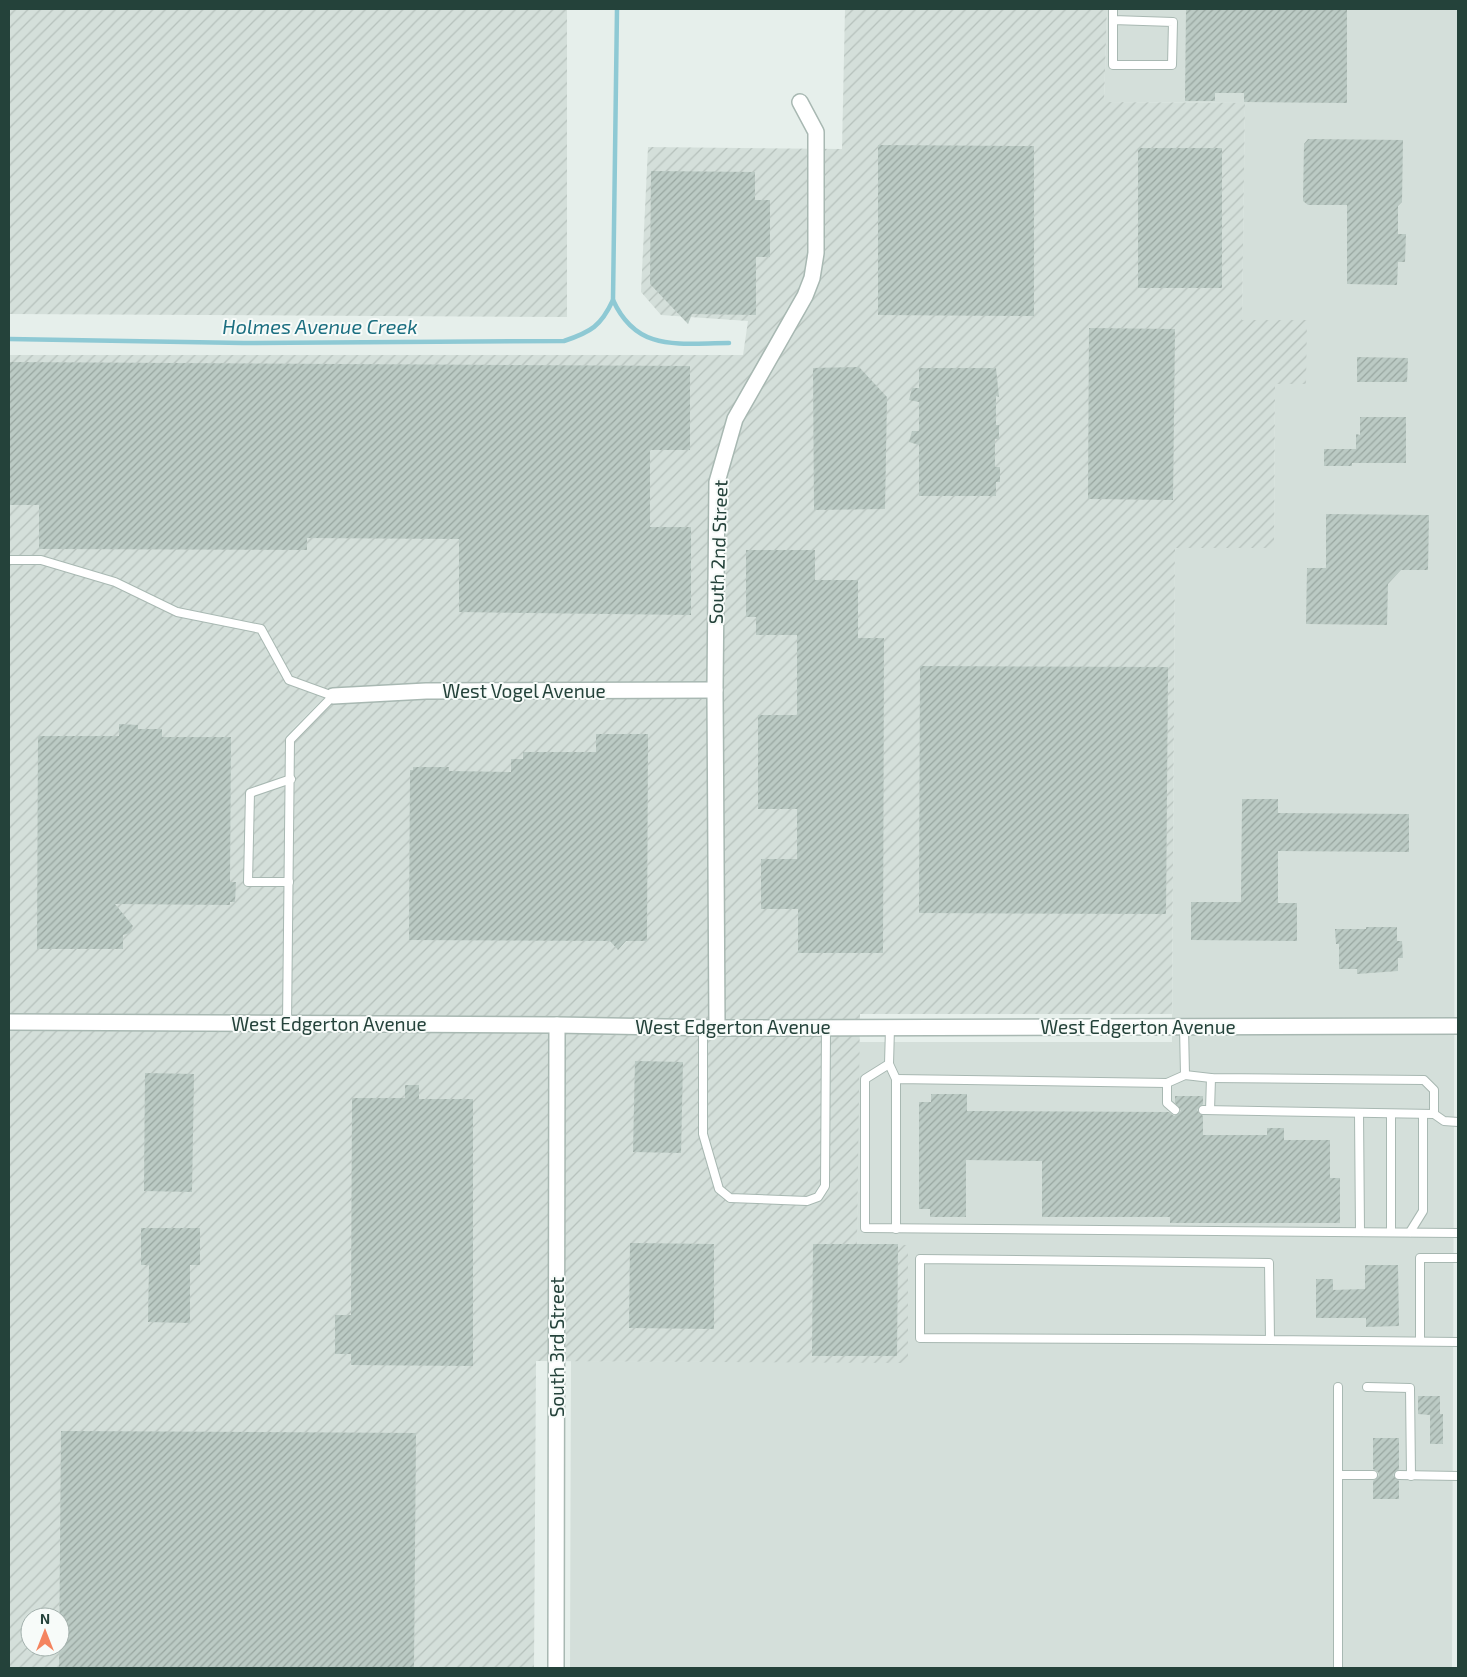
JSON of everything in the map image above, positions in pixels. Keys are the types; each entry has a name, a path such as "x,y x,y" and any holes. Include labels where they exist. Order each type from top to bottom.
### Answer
{"street":[{"name":"South 2nd Street","path":"710,1028 717,482 735,419 805,296 812,278 816,253 816,132 800,102"},
{"name":"West Vogel Avenue","path":"333,696 433,690 715,690"},
{"name":"West Edgerton Avenue","path":"9,1022 557,1025 710,1028 1458,1026"},
{"name":"South 3rd Street","path":"556,1668 557,1025"}],"lane":[{"path":"1113,9 1113,20 1113,65 1172,65 1173,22 1113,20"},
{"path":"9,560 41,560 115,582 177,612 261,629 289,680 333,696 290,740 287,1024"},
{"path":"289,882 248,882 248,862 250,793 291,779"},
{"path":"1184,1026 1186,1075"},
{"path":"710,1028 703,1134 720,1189 730,1198 807,1201 818,1197 826,1186 826,1028"},
{"path":"890,1028 889,1064 896,1079 896,1228"},
{"path":"889,1064 865,1079 865,1228 1458,1233"},
{"path":"896,1079 1167,1083 1186,1075 1211,1078 1424,1080 1434,1090 1434,1114"},
{"path":"1211,1078 1207,1110 1434,1114 1444,1121 1458,1122"},
{"path":"1167,1083 1167,1103 1175,1110"},
{"path":"1359,1113 1360,1232"},
{"path":"1391,1114 1391,1232"},
{"path":"1410,1232 1423,1211 1423,1114"},
{"path":"1420,1341 1420,1258 1458,1258"},
{"path":"1270,1340 1269,1262 920,1259 920,1338 1458,1342"},
{"path":"1338,1387 1338,1668"},
{"path":"1367,1387 1410,1388 1411,1476"},
{"path":"1338,1475 1372,1475"},
{"path":"1399,1475 1458,1476"}],"shaded area":[{"path":"9,9 567,9 567,317 9,314"},
{"path":"845,9 1107,9 1104,102 1245,103 1242,320 1307,320 1306,384 1275,384 1274,548 1175,548 1172,1014 860,1014 857,1244 908,1245 908,1363 536,1361 534,1668 9,1668 9,355 743,355 748,321 661,315 641,292 648,147 842,149"},
{"path":"1107,9 1458,9 1452,1668 570,1668 571,1361 908,1362 857,1245 858,1042 1172,1042 1175,548 1274,547 1275,384 1306,320 1242,320 1245,103 1104,102"}],"building":[{"path":"1186,9 1347,9 1347,103 1244,102 1244,93 1215,93 1215,101 1185,101"},
{"path":"1308,139 1403,140 1402,202 1398,206 1398,234 1406,234 1405,262 1398,262 1397,285 1347,284 1347,205 1308,205 1303,201 1304,144"},
{"path":"878,145 1034,146 1034,316 878,315"},
{"path":"1138,148 1222,148 1222,288 1138,288"},
{"path":"651,171 755,172 755,200 770,200 770,257 756,257 756,315 692,314 688,324 650,284"},
{"path":"1089,328 1175,329 1173,500 1088,499"},
{"path":"1357,357 1408,358 1407,382 1357,382"},
{"path":"9,362 690,366 690,450 650,450 650,527 691,527 691,615 459,612 459,539 307,538 307,550 39,549 39,505 9,505"},
{"path":"859,367 887,397 885,509 814,510 813,368"},
{"path":"919,368 996,368 999,397 996,396 996,425 999,425 999,439 995,439 995,467 1000,467 1000,482 996,482 996,496 919,496 919,445 909,442 912,431 919,431 919,402 909,400 912,388 919,388"},
{"path":"1360,417 1406,417 1406,463 1352,463 1352,466 1324,466 1324,449 1356,449 1356,434 1360,435"},
{"path":"1326,514 1429,515 1428,570 1401,570 1388,584 1387,625 1306,624 1307,568 1326,568"},
{"path":"746,550 815,550 815,580 858,580 858,638 884,638 883,953 798,953 798,909 761,909 761,859 797,859 797,809 758,809 758,715 797,715 797,635 756,635 756,617 746,617"},
{"path":"920,666 1168,667 1166,914 919,913"},
{"path":"119,724 138,725 138,729 162,729 162,737 231,737 230,882 236,882 235,902 230,902 230,905 115,904 133,926 130,933 123,935 123,949 37,949 38,736 119,736"},
{"path":"596,734 648,734 647,941 626,941 618,950 610,941 409,940 410,770 413,770 413,767 449,767 449,771 511,772 511,759 523,759 523,752 596,752"},
{"path":"1242,799 1278,799 1278,813 1409,814 1409,852 1278,851 1278,903 1297,903 1297,941 1191,940 1191,902 1241,902"},
{"path":"1366,927 1397,927 1397,941 1402,941 1403,958 1398,958 1398,971 1357,974 1357,969 1339,969 1339,944 1336,944 1335,929 1366,929"},
{"path":"635,1061 683,1062 681,1153 633,1152"},
{"path":"145,1073 194,1074 192,1192 144,1191"},
{"path":"405,1085 419,1085 419,1099 473,1099 473,1366 351,1365 351,1354 335,1354 335,1315 351,1315 352,1098 405,1098"},
{"path":"931,1094 967,1094 967,1111 1169,1112 1174,1116 1181,1111 1175,1103 1175,1096 1203,1096 1203,1104 1197,1110 1203,1116 1203,1135 1267,1135 1267,1128 1284,1128 1284,1140 1330,1140 1330,1178 1340,1178 1340,1223 1170,1223 1170,1217 1042,1217 1042,1161 966,1160 966,1217 930,1217 930,1209 919,1209 919,1102 931,1102"},
{"path":"141,1228 200,1228 200,1265 190,1265 190,1323 148,1322 149,1265 141,1265"},
{"path":"630,1243 714,1244 714,1329 629,1328"},
{"path":"813,1244 898,1244 897,1356 812,1356"},
{"path":"1365,1265 1398,1265 1399,1326 1366,1327 1366,1318 1316,1318 1316,1279 1333,1279 1333,1290 1365,1289"},
{"path":"1418,1396 1440,1396 1440,1414 1443,1414 1443,1444 1430,1444 1430,1415 1418,1414"},
{"path":"61,1431 416,1433 414,1668 59,1668 59,1657 70,1657 70,1607 60,1607"},
{"path":"1373,1438 1399,1438 1399,1469 1393,1475 1399,1481 1399,1499 1373,1499 1373,1481 1379,1475 1373,1469"}],"waterway":[{"name":"Holmes Avenue Creek","path":"9,339 243,343 564,341 588,331 604,316 613,300 617,9"},
{"name":"Holmes Avenue Creek","path":"613,300 623,317 634,329 647,337 677,343 729,343"}]}
